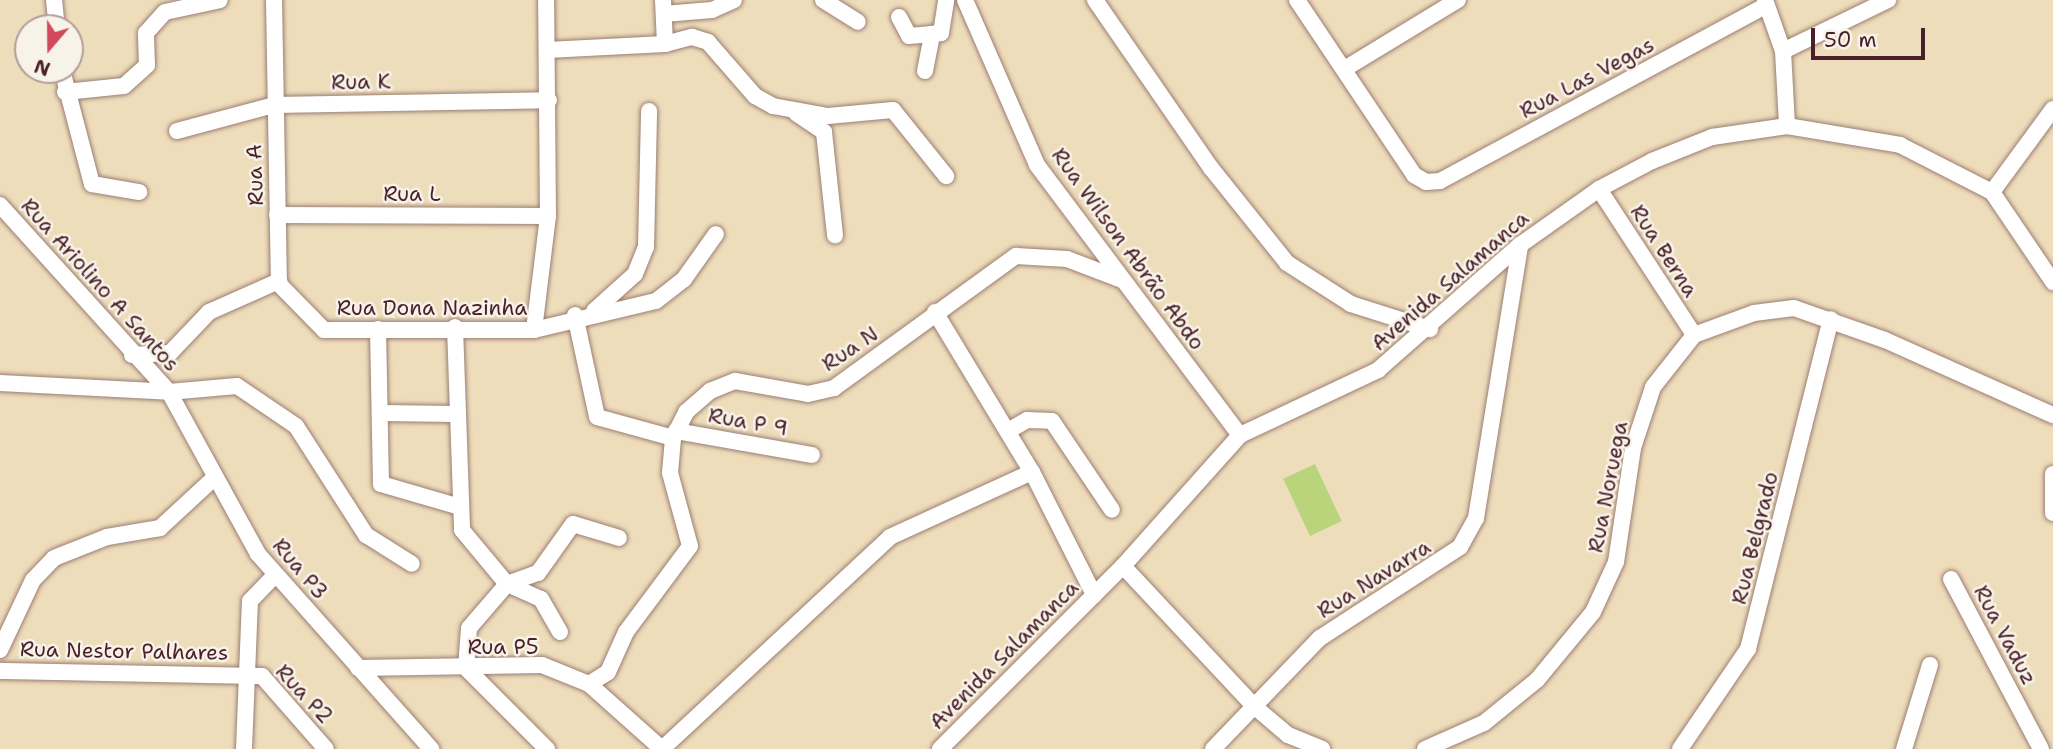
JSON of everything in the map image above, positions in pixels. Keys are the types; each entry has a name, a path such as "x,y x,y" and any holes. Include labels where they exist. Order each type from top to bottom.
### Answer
{"street":[{"path":"65,92 124,86 147,65 146,33 165,12 220,0"},
{"name":"Rua A","path":"274,0 279,281"},
{"path":"534,330 548,216 546,0"},
{"path":"665,44 664,7 712,10 734,0"},
{"path":"823,0 858,22"},
{"path":"899,17 909,36 941,33 946,0"},
{"name":"Rua Wilson Abrão Abdo","path":"965,0 1037,165 1240,435"},
{"path":"1095,0 1211,168 1287,263 1350,304 1430,328"},
{"path":"1297,0 1346,68 1458,0"},
{"path":"1783,51 1888,0"},
{"path":"1766,3 1783,51 1787,126"},
{"name":"Rua Las Vegas","path":"1346,68 1414,175 1426,182 1440,181 1766,3"},
{"path":"925,71 932,34"},
{"path":"547,50 665,44 692,37 723,59 755,96 796,113 824,132 835,235"},
{"path":"64,84 92,184 139,192"},
{"name":"Rua K","path":"177,131 274,105 549,100"},
{"path":"1992,192 2053,108"},
{"path":"796,113 893,110 946,176"},
{"path":"592,312 635,274 646,247 649,111"},
{"name":"Avenida Salamanca","path":"940,749 1123,566 1240,435 1378,370 1430,328 1520,245 1599,189 1712,137 1787,126 1900,145 1992,192 2053,282"},
{"name":"Rua Berna","path":"1599,189 1694,335"},
{"name":"Rua Ariolino A Santos","path":"0,205 132,355 169,392"},
{"name":"Rua L","path":"277,215 548,216"},
{"name":"Rua Dona Nazinha","path":"279,281 302,313 324,330 455,327 534,330 575,315 656,300 673,291 716,234"},
{"name":"Rua Navarra","path":"1213,749 1320,638 1460,547 1476,518 1520,245"},
{"name":"Rua N","path":"675,434 710,391 735,381 808,394 834,388 935,312 1016,256 1067,259 1122,280"},
{"path":"132,355 170,353 209,312 279,281"},
{"path":"1694,335 1754,313 1794,308 1832,319 2053,415"},
{"path":"935,312 1032,472 1094,595"},
{"name":"Rua P 9","path":"575,315 597,417 675,434 812,455"},
{"name":"Rua Belgrado","path":"1680,749 1748,649 1832,319"},
{"path":"455,327 462,530 506,584 541,599 560,632"},
{"path":"378,329 381,484 460,508"},
{"name":"Rua Noruega","path":"1425,749 1484,723 1537,680 1593,612 1616,562 1633,448 1653,387 1694,335"},
{"path":"0,383 169,392 237,386 270,405 314,449 366,535 412,564"},
{"name":"Rua P3","path":"169,392 214,478 275,575 432,749"},
{"path":"380,414 456,414"},
{"path":"1007,431 1027,420 1052,421 1112,510"},
{"path":"589,684 608,672 626,632 690,546 670,473 675,434"},
{"path":"662,749 890,537 1032,472"},
{"path":"2053,474 2053,513"},
{"path":"0,650 33,580 54,558 107,537 160,528 214,478"},
{"path":"547,749 466,668 469,628 506,584 538,573 573,524 618,538"},
{"path":"1123,566 1255,707 1288,735 1322,749"},
{"path":"244,749 250,601 275,575"},
{"name":"Rua Vaduz","path":"1951,579 2041,749"},
{"path":"1904,749 1930,665"},
{"name":"Rua P5","path":"358,668 542,666 589,684 662,749"},
{"name":"Rua Nestor Palhares","path":"0,671 248,674"},
{"name":"Rua P2","path":"248,674 262,676 326,749"}],"green space":[{"path":"1315,464 1342,521 1310,536 1283,479"}]}
